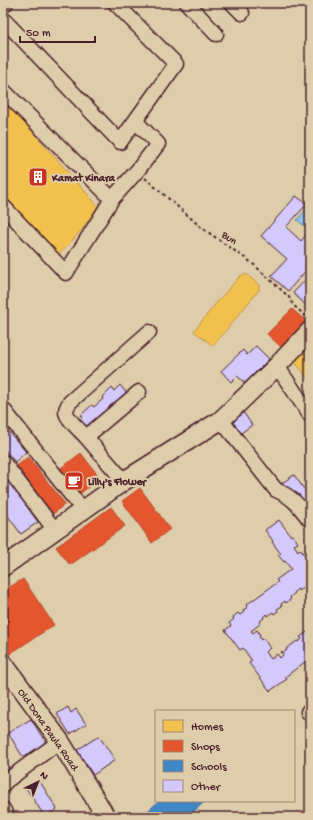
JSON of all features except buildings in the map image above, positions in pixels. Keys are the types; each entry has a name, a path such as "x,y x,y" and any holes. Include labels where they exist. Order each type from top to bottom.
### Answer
{"main road":[{"path":"3,567 124,481 222,420 277,366 310,330"},
{"name":"Old Dona Paula Road","path":"3,663 60,741 106,817"}],"street":[{"path":"3,20 120,142 176,64 115,3"},
{"path":"187,3 216,34"},
{"path":"3,90 112,199"},
{"path":"3,206 66,273 112,199 137,171 158,144 135,120"},
{"path":"124,481 67,417 66,407 149,332"},
{"path":"277,366 310,415"},
{"path":"86,437 140,392"},
{"path":"3,409 83,510"},
{"path":"222,420 276,490 285,494 297,504 310,520"},
{"path":"3,462 55,530"},
{"path":"3,785 60,741"},
{"path":"3,809 7,817"}],"path":[{"name":"Bun","path":"137,171 202,228 252,263 289,297 293,305 310,319"}],"water":[{"path":"308,207 310,209 310,222 306,227 297,220"}],"place":[{"name":"Kamat Kinara","path":"38,177"},
{"name":"Lilly's Flower","path":"74,481"}]}
